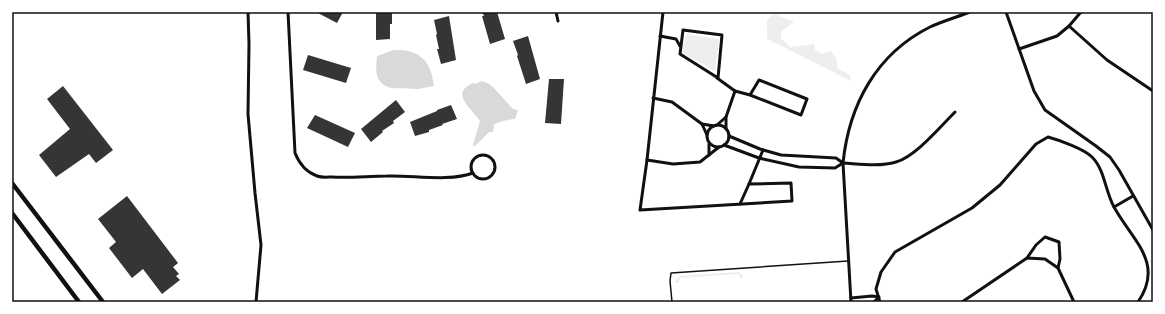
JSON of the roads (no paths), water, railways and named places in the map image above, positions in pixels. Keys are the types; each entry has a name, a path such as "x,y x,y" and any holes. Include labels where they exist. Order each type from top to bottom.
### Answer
{"highway":[{"path":"12,183 103,302"},
{"path":"12,213 79,302"}],"street":[{"path":"248,12 248,114 255,193 262,245 256,302"},
{"path":"288,12 295,152 298,162 317,176 341,178 389,176 464,177 473,173"},
{"path":"556,12 558,21"},
{"path":"663,12 640,210 792,201 791,183 749,184"},
{"path":"852,302 848,261 843,163 844,145 854,110 878,68 894,52 912,38 930,27 959,14 970,12"},
{"path":"1006,12 1034,91 1046,110 1110,157 1153,230"},
{"path":"1019,49 1057,36 1069,26 1080,12"},
{"path":"1069,26 1107,60 1153,91"},
{"path":"717,78 722,35 683,30 680,54 735,91 750,95 801,115 807,99 759,80 750,95"},
{"path":"660,36 676,39 680,46"},
{"path":"726,130 726,117 735,91"},
{"path":"654,98 672,102 702,124 722,126 729,136 763,150 781,155 836,158 843,163"},
{"path":"724,145 759,158 799,167 835,168 843,163 894,163 904,160 912,154 955,112"},
{"path":"707,135 708,131 726,117"},
{"path":"702,124 710,144 709,155"},
{"path":"647,160 673,164 700,162 719,147 724,145 729,136"},
{"path":"880,302 876,289 881,272 895,252 972,208 1000,185 1036,144 1048,137 1064,141 1092,156 1101,172 1114,207 1145,249 1152,269 1147,291 1138,302"},
{"path":"710,144 719,147"},
{"path":"740,204 763,150"},
{"path":"485,156 493,162 493,173 487,178 479,178 473,173 471,166 474,159 477,157 485,156"},
{"path":"1114,207 1134,196"},
{"path":"962,302 1027,258 1036,245 1045,237 1059,242 1060,259 1058,268"},
{"path":"1027,258 1046,260 1058,268 1074,302"},
{"path":"851,298 872,296 879,297"},
{"path":"874,302 879,297"}],"lane":[{"path":"672,302 670,281 671,274 848,261"}]}
